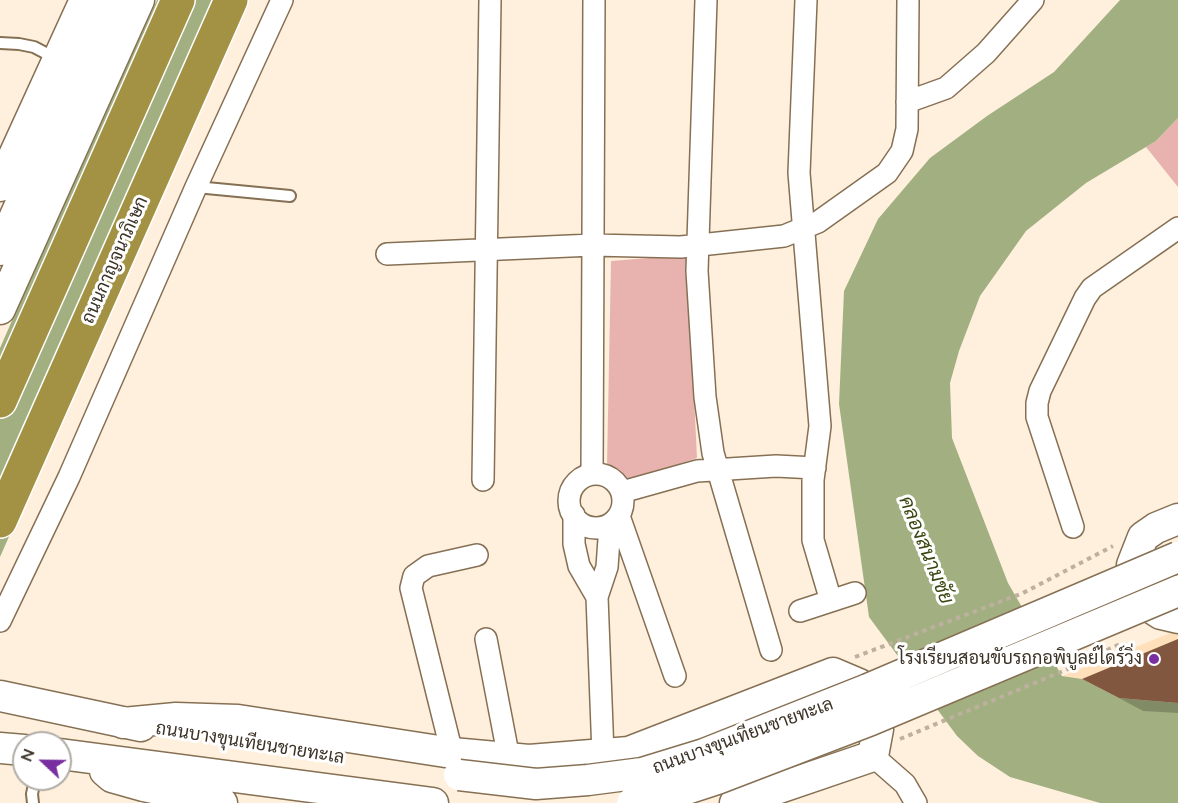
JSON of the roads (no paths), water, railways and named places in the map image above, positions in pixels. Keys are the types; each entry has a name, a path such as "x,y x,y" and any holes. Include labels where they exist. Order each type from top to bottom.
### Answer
{"highway":[{"path":"0,401 178,0"},
{"name":"ถนนกาญจนาภิเษก","path":"0,521 231,0"}],"main road":[{"path":"4,170 85,0"},
{"path":"0,250 111,0"},
{"path":"0,309 139,0"},
{"path":"1178,519 1156,528 1143,537 1132,565 1132,572 1138,593 1150,607 1161,614 1178,618"},
{"name":"ถนนบางขุนเทียนชายทะเล","path":"0,696 123,723 456,764 536,784 642,773 694,757 868,689 1178,557"},
{"name":"ถนนบางขุนเทียนชายทะเล","path":"632,803 656,799 717,779 871,720 1178,591"},
{"path":"456,764 628,752 833,673 859,684 878,729 873,756 735,803"},
{"name":"ถนนบางขุนเทียนชายทะเล","path":"72,755 433,803"},
{"path":"91,757 112,777 215,802"}],"street":[{"path":"0,621 69,477 196,187 282,0"},
{"path":"483,480 490,0"},
{"path":"592,474 594,0"},
{"path":"706,0 697,271 705,397 718,470 771,650"},
{"path":"806,0 799,173 820,426 815,468 813,540 831,601"},
{"path":"387,254 593,245 698,245 784,236 818,222 887,173 902,151 907,129 908,0"},
{"path":"907,102 946,88 986,53 1033,0"},
{"path":"1073,527 1037,417 1040,391 1092,288 1178,228"},
{"path":"622,492 696,471 776,466 815,468"},
{"path":"603,754 597,597 607,567 614,520 623,504 622,492 615,481 605,475 592,474 581,478 573,487 569,498 574,515 586,526 597,528 614,520"},
{"path":"574,515 574,544 579,566 597,597"},
{"path":"614,520 675,676"},
{"path":"456,764 411,588 414,576 428,566 477,555"},
{"path":"800,611 855,593"},
{"path":"486,639 509,759"},
{"path":"873,756 905,784 916,803"}],"lane":[{"path":"0,43 34,47 58,60"},
{"path":"196,187 290,196"}],"water":[{"path":"157,0 246,0 0,557 0,348 79,168"},
{"name":"คลองสนามชัย","path":"1120,0 1178,0 1178,118 1156,141 1086,183 1026,231 980,296 959,351 950,383 952,438 1008,583 1062,676 1082,679 1119,698 1178,703 1178,803 1100,803 1010,777 978,756 957,736 869,617 839,404 844,291 878,219 930,158 987,116 1054,72"}],"place":[{"name":"โรงเรียนสอนขับรถกอพิบูลย์ไดร์วิ่ง","path":"1154,659"}]}
